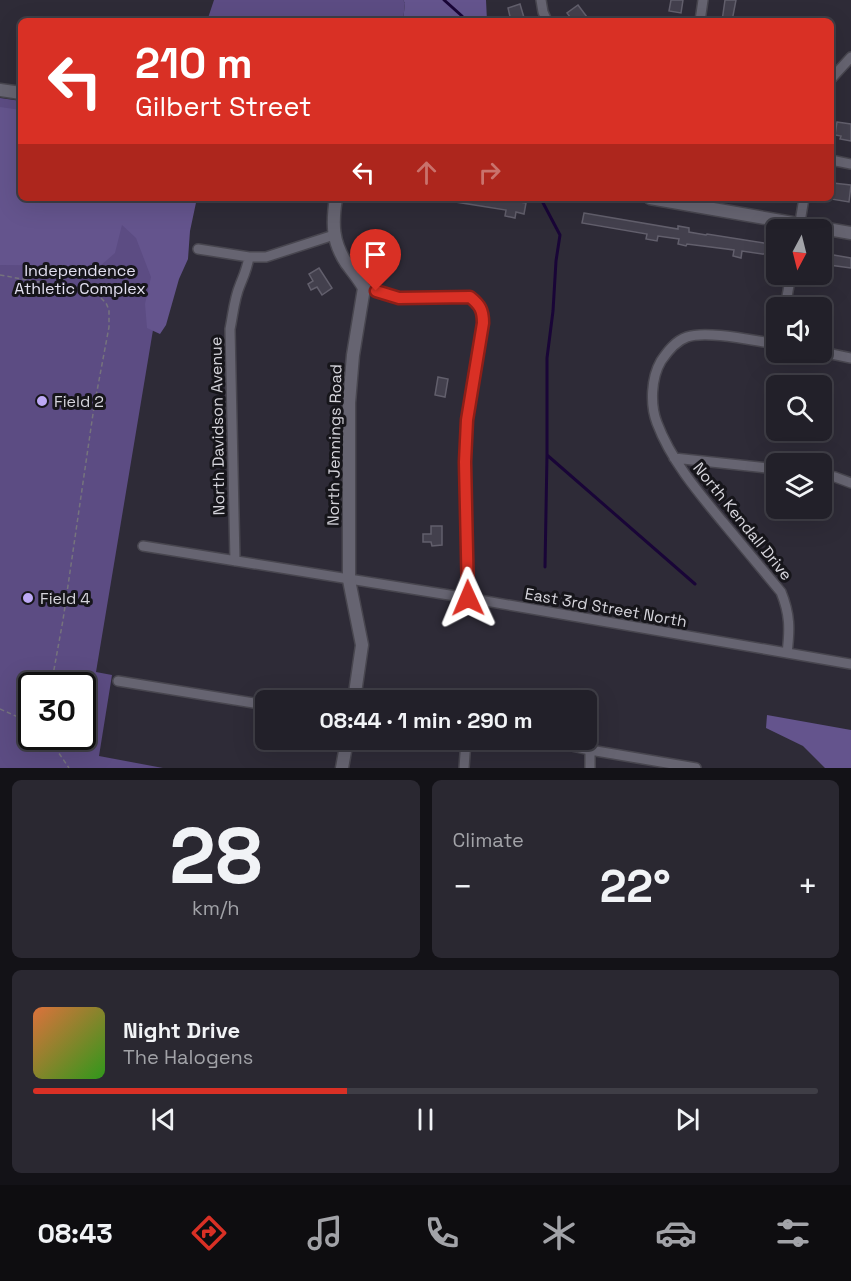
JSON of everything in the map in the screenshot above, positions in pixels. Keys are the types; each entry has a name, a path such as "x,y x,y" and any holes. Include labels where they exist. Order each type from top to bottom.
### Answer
{"street":[{"path":"541,0 546,18"},
{"path":"700,18 703,0"},
{"path":"834,76 851,57"},
{"path":"0,90 18,93"},
{"path":"834,161 851,164"},
{"path":"336,201 333,217 334,235 339,251 364,288 399,298 470,297 479,304 483,312 467,420 465,462 468,598"},
{"path":"676,201 766,220"},
{"path":"800,219 803,201"},
{"path":"832,230 851,232"},
{"path":"198,249 249,257 266,257 334,235"},
{"name":"North Davidson Avenue","path":"236,561 230,329 249,257"},
{"name":"North Jennings Road","path":"355,690 362,645 349,580 349,403 352,355 364,288"},
{"name":"North Kendall Drive","path":"766,342 727,336 686,337 668,350 656,370 653,400 656,422 674,458 694,488 781,592 790,621 787,653"},
{"path":"832,354 851,358"},
{"path":"674,458 766,468"},
{"path":"832,477 851,483"},
{"name":"East 3rd Street North","path":"143,546 468,598 851,664"},
{"path":"118,681 255,703"},
{"path":"342,768 345,750"},
{"path":"464,768 465,750"},
{"path":"590,768 590,750 696,768"}],"path":[{"path":"0,274 95,292 106,303 110,315 54,672"},
{"path":"0,709 18,718"},
{"path":"57,750 69,768"}],"green space":[{"path":"214,0 403,0 405,3 403,18 208,18"},
{"name":"Independence Athletic Complex","path":"0,98 18,101 18,201 174,201 96,672 112,675 99,756 163,768 0,768"}],"shaded area":[{"path":"403,0 486,0 487,18 403,18 405,3"},
{"path":"0,107 18,110 18,201 196,201 190,231 188,259 179,279 166,325 160,334 147,328 145,304 151,277 136,238 122,225 115,253 100,266 0,265"},
{"path":"767,715 851,730 851,768 825,768 803,746 766,728"}],"building":[{"path":"671,0 683,0 681,13 669,11"},
{"path":"725,0 736,0 733,18 722,18"},
{"path":"520,4 524,18 510,18 508,8"},
{"path":"578,5 588,18 571,18 567,13"},
{"path":"837,122 851,124 851,141 840,139 841,136 835,135"},
{"path":"834,183 851,185 849,202 834,200"},
{"path":"514,201 526,203 524,214 516,212 515,218 505,216 506,210 456,202"},
{"path":"584,213 678,229 678,226 689,228 689,232 766,243 766,254 742,251 741,258 733,256 734,250 687,244 686,246 678,244 679,239 658,236 657,241 646,239 647,234 582,223"},
{"path":"832,255 851,258 851,268 832,265"},
{"path":"319,268 332,288 322,295 317,287 311,290 308,284 313,281 309,274"},
{"path":"438,377 448,379 445,397 435,395"},
{"path":"431,526 442,526 442,545 432,546 431,542 423,542 423,534 431,534"}],"waterway":[{"path":"444,0 463,18"},
{"path":"542,201 560,235 547,358 547,455 695,584"},
{"path":"545,567 547,455"}],"place":[{"name":"Field 2","path":"42,401"},
{"name":"Field 4","path":"28,598"}],"route":[{"path":"376,291 411,299 470,297 479,304 483,312 467,420 465,462 468,598"}]}
